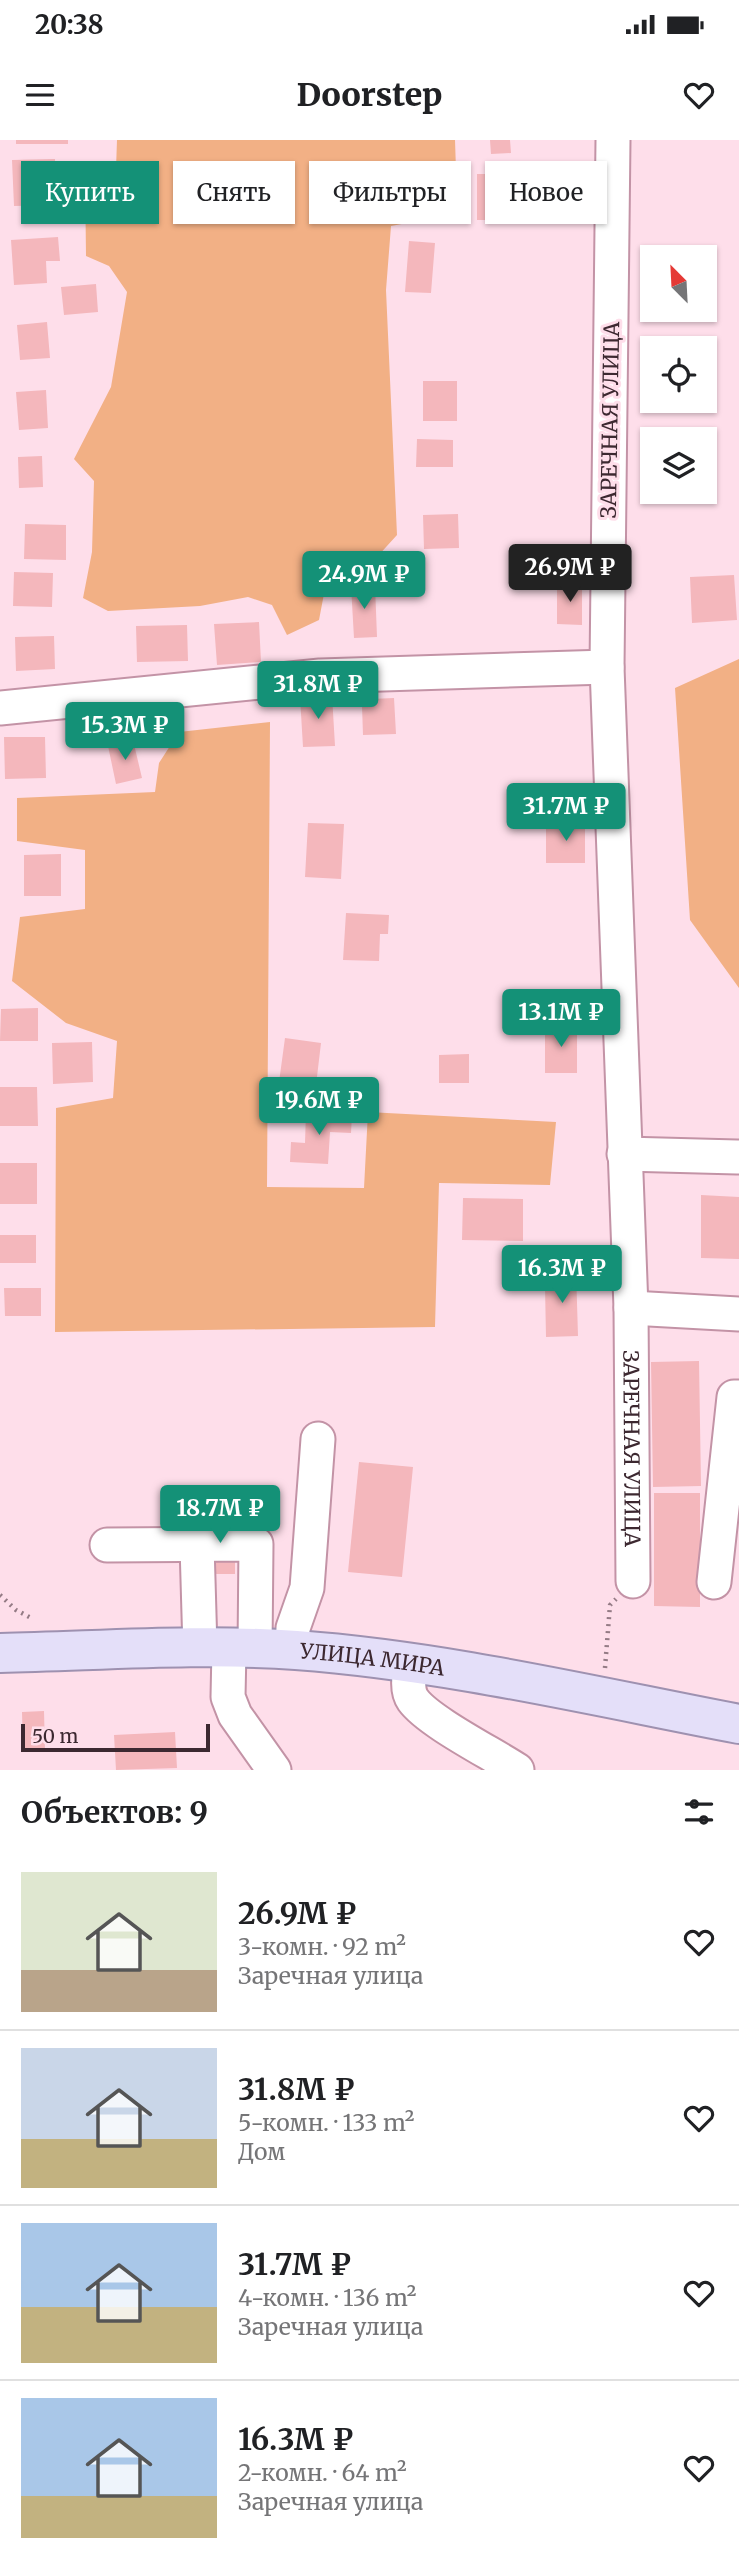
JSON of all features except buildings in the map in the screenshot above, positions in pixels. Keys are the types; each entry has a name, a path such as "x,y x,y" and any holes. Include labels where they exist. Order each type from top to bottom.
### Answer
{"main road":[{"name":"УЛИЦА МИРА","path":"0,1653 244,1649 411,1663 739,1724"}],"street":[{"name":"ЗАРЕЧНАЯ УЛИЦА","path":"613,140 607,667 631,1308 633,1581"},
{"path":"0,708 320,676 607,667"},
{"path":"624,1154 737,1157"},
{"path":"631,1308 739,1314"},
{"path":"714,1582 734,1397 739,1397"},
{"path":"244,1649 293,1628 307,1588 318,1439"},
{"path":"107,1545 256,1545 244,1649 229,1697 234,1715 274,1770"},
{"path":"197,1545 244,1649"},
{"path":"411,1663 408,1682 412,1699 427,1712 517,1770"}],"path":[{"path":"606,1659 610,1605"}],"shaded area":[{"path":"117,140 455,140 456,161 309,161 309,224 402,224 391,226 386,290 397,535 366,569 327,578 319,620 287,635 272,605 248,597 200,606 108,611 83,598 92,552 94,481 74,459 111,387 127,292 109,266 86,256 86,224 159,224 159,161 116,161"},
{"path":"739,659 739,988 690,920 675,688"},
{"path":"270,722 267,1187 364,1188 368,1112 556,1122 550,1185 439,1183 435,1327 55,1332 56,1108 113,1098 117,1041 66,1023 12,981 20,917 85,909 85,850 17,841 17,798 155,792 159,763 179,732"}]}
